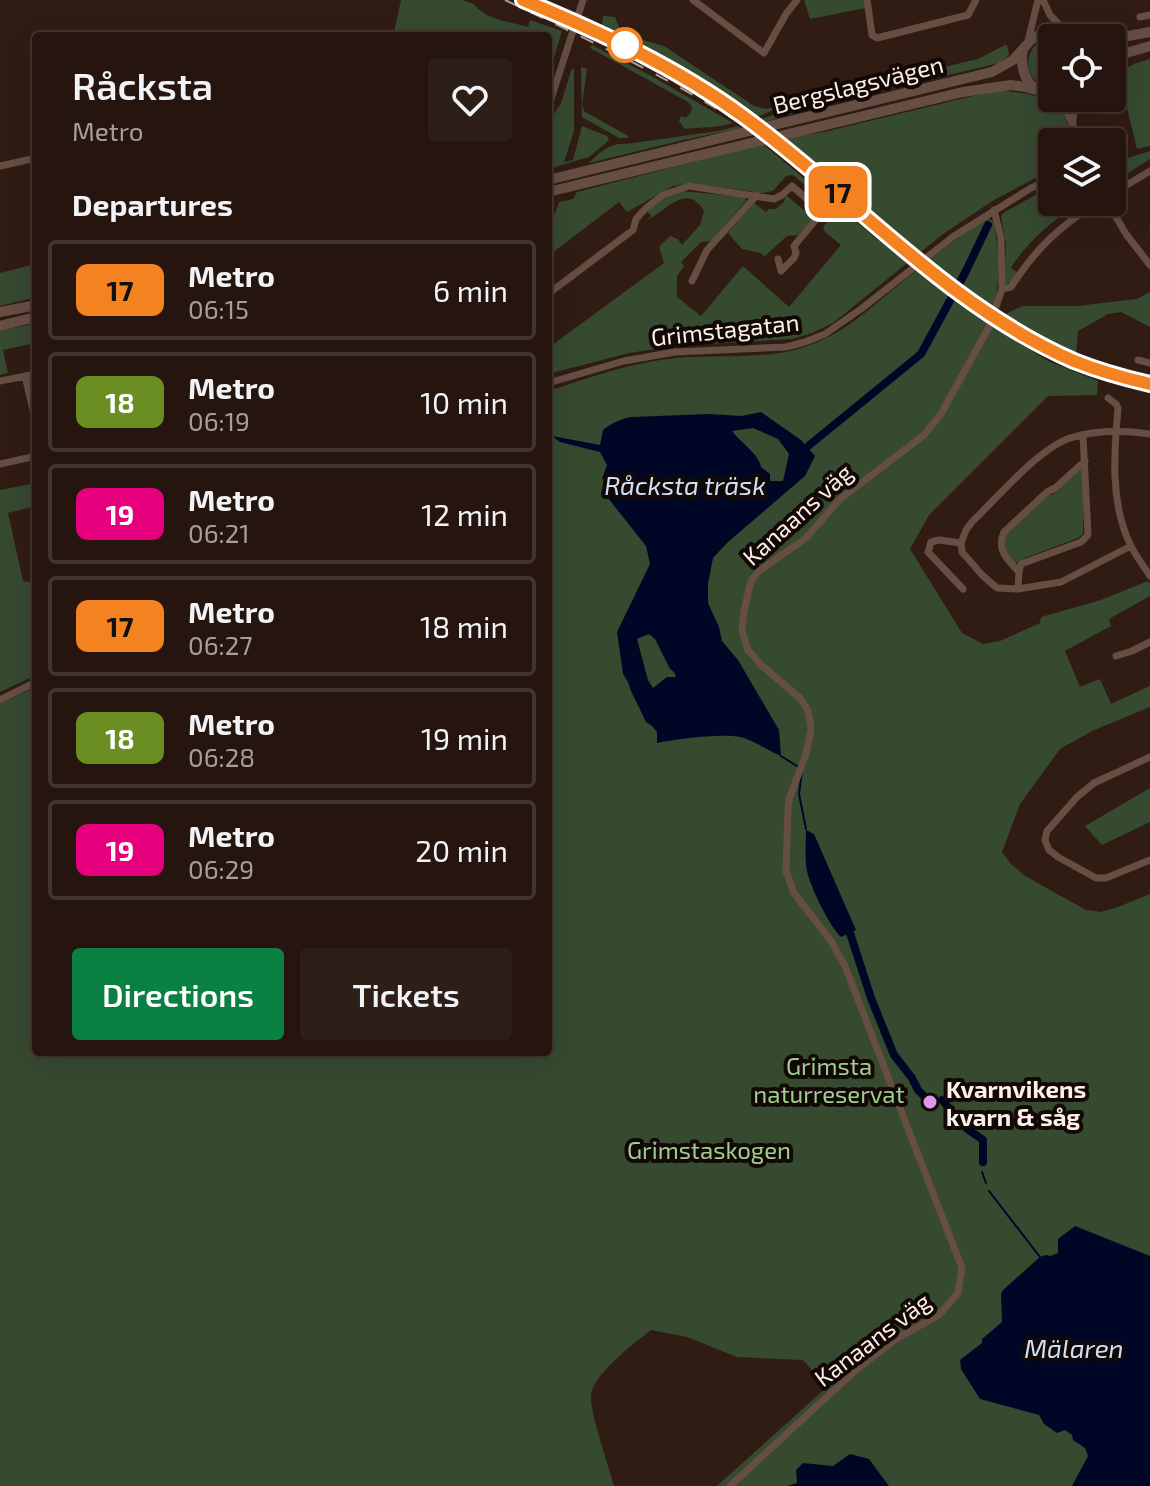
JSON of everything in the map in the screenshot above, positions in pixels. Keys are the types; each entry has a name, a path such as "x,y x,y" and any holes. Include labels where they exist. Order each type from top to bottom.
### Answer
{"main road":[{"path":"1126,36 1150,32"},
{"name":"Bergslagsvägen","path":"552,179 992,72 1013,60 1038,34"},
{"path":"1126,53 1150,46"},
{"path":"1025,47 1021,61 1023,72 1027,81 1038,89"},
{"name":"Bergslagsvägen","path":"552,191 963,92 1011,85 1038,91"},
{"path":"0,312 32,306"},
{"path":"0,326 32,318"}],"street":[{"path":"552,96 583,0"},
{"path":"693,0 764,53 797,0"},
{"path":"867,0 872,35 877,38 968,15 976,0"},
{"path":"1040,0 1059,24"},
{"path":"1025,47 1040,0"},
{"path":"1140,17 1150,15"},
{"path":"1067,112 1075,128"},
{"path":"1073,124 1074,112"},
{"path":"0,166 32,159"},
{"path":"1126,186 1150,171"},
{"name":"Grimstagatan","path":"552,382 624,361 675,352 786,347 825,334 954,236 1038,185"},
{"path":"552,291 633,230 639,215 663,195 689,186 774,199 792,186 822,212 794,246 794,258 784,271 780,269 778,259"},
{"path":"692,281 707,250 757,195"},
{"name":"Kanaans väg","path":"730,1486 856,1370 896,1339 939,1315 954,1300 961,1281 962,1268 845,966 831,941 794,893 786,871 788,808 811,730 808,711 801,699 748,650 742,631 751,581 759,571 806,538 839,500 931,428 941,414 990,325 1002,289 1001,238 994,210"},
{"path":"1002,289 1011,287 1030,259 1056,231 1078,216"},
{"path":"1115,216 1150,265"},
{"path":"1138,360 1150,363"},
{"path":"0,381 32,375"},
{"path":"25,376 32,405"},
{"path":"1108,398 1118,408 1115,463 1117,502 1131,546 1150,576"},
{"path":"1131,546 1061,582 1018,589 997,588 962,552 961,543 972,522 1050,449 1083,436 1116,432 1150,434"},
{"path":"1018,589 1021,564 1081,542 1088,535 1083,436"},
{"path":"0,464 32,457"},
{"path":"1019,572 1002,554 1004,532 1085,461"},
{"path":"961,543 931,542 928,552 963,589"},
{"path":"1116,656 1150,642"},
{"path":"0,700 32,684"},
{"path":"1150,757 1094,783 1047,831 1045,840 1049,850 1058,857 1096,878 1106,878 1150,860"}],"green space":[{"path":"401,0 462,0 498,19 528,27 530,20 562,31 552,64 552,32 394,32"},
{"path":"804,0 863,0 865,8 810,19"},
{"path":"603,16 615,17 625,35 664,46 754,106 779,108 751,119 654,56 601,30"},
{"path":"1038,43 1038,82 1028,64"},
{"path":"592,45 733,123 685,129 679,121 681,116 686,118 691,112 688,102 590,48"},
{"path":"1005,45 1009,55 999,63 815,107 758,124 755,122 817,97 978,59"},
{"path":"1150,59 1150,146 1137,149 1126,104 1126,68"},
{"path":"581,67 587,69 582,105 584,111 628,138 619,138 582,117"},
{"path":"572,68 574,131 564,162 573,160 582,126 609,139 589,157 552,168 552,118 561,103"},
{"path":"998,90 1038,98 1038,112 1062,112 1070,128 1038,128 1038,176 994,200 943,234 833,323 812,333 792,339 675,346 629,353 552,373 552,345 664,263 659,247 670,236 682,245 700,225 704,211 690,199 676,201 647,220 651,216 647,211 663,199 682,191 745,197 746,201 711,241 701,242 681,262 684,266 677,276 677,297 701,316 743,266 789,307 841,245 823,227 835,211 793,175 786,176 773,191 762,193 691,183 673,186 627,212 619,202 552,253 552,221 559,202 573,199 577,192 763,144 879,241 887,231 781,139 824,132"},
{"path":"741,128 589,163 615,145"},
{"path":"1150,151 1150,159 1126,174 1126,159"},
{"path":"1038,194 1038,216 1061,216 1025,248 1011,268 1017,272 1006,284 1006,245 1001,217"},
{"path":"786,195 813,218 798,235 787,236 765,256 742,249 728,233 754,203 766,212 776,209 784,202"},
{"name":"Grimstaskogen","path":"987,218 993,221 998,258 997,287 989,323 1048,361 1098,381 1097,395 1048,396 929,515 910,549 962,633 983,644 1000,641 1040,623 1041,617 1101,600 1148,581 1150,584 1150,596 1109,619 1111,626 1065,651 1080,687 1100,679 1111,704 1150,686 1150,707 1092,731 1060,749 1020,804 1002,852 1025,876 1086,910 1101,912 1150,894 1150,1486 717,1486 827,1387 803,1360 737,1357 687,1337 651,1330 607,1368 591,1394 596,1425 614,1486 0,1486 0,704 32,689 32,1056 552,1056 552,390 660,360 761,355 810,345 852,322"},
{"path":"32,265 32,298 0,306 0,273"},
{"path":"1150,292 1150,327 1121,312 1108,314 1078,331 1076,354 1061,350 1000,316 1023,306 1077,306 1137,299"},
{"path":"32,324 32,344 3,350 8,373 0,375 0,331"},
{"path":"1080,468 1084,469 1083,534 1014,564 1005,550 1005,532"},
{"path":"32,484 32,507 8,513 23,581 32,582 32,677 0,692 0,490"},
{"path":"1150,788 1150,822 1102,845 1085,826"}],"water":[{"name":"Råcksta träsk","path":"761,412 801,440 815,456 805,476 713,558 708,584 708,603 722,641 738,660 779,730 781,756 732,736 657,743 657,732 646,722 623,674 617,632 650,564 646,546 608,498 601,495 610,486 602,479 607,465 600,452 560,442 552,436 600,445 603,430 631,417 742,416","holes":["753,428 778,439 789,454 783,481 770,481 770,474 732,431","649,634 655,639 676,677 667,677 653,688 637,639"]},
{"path":"806,830 814,834 856,930 841,937 810,882 806,864"},
{"name":"Mälaren","path":"1075,1226 1150,1256 1150,1486 1072,1486 1088,1456 1085,1448 1065,1430 1057,1433 1044,1424 1039,1415 980,1399 961,1369 960,1360 1002,1322 1003,1290 1040,1257 1058,1253 1058,1239"},
{"path":"850,1454 869,1459 889,1486 787,1486 797,1483 796,1470 803,1463 833,1466"}],"waterway":[{"path":"807,447 921,354 988,225"},
{"path":"781,756 797,766"},
{"path":"802,770 799,794 806,829"},
{"path":"850,933 894,1055 926,1098"},
{"path":"942,1100 966,1128 983,1140 983,1162"},
{"path":"982,1172 986,1183"},
{"path":"989,1191 1040,1257"}],"railway":[{"path":"505,0 644,68 745,126 787,156 930,277 988,318 1082,367 1150,390"}],"metro line":[{"name":"17","path":"523,0 635,50 744,116 927,269 1000,321 1074,361 1150,384"}],"place":[{"name":"Kvarnvikens kvarn & såg","path":"930,1102"}],"park label":[{"name":"Grimsta naturreservat","path":"829,1079"}]}
